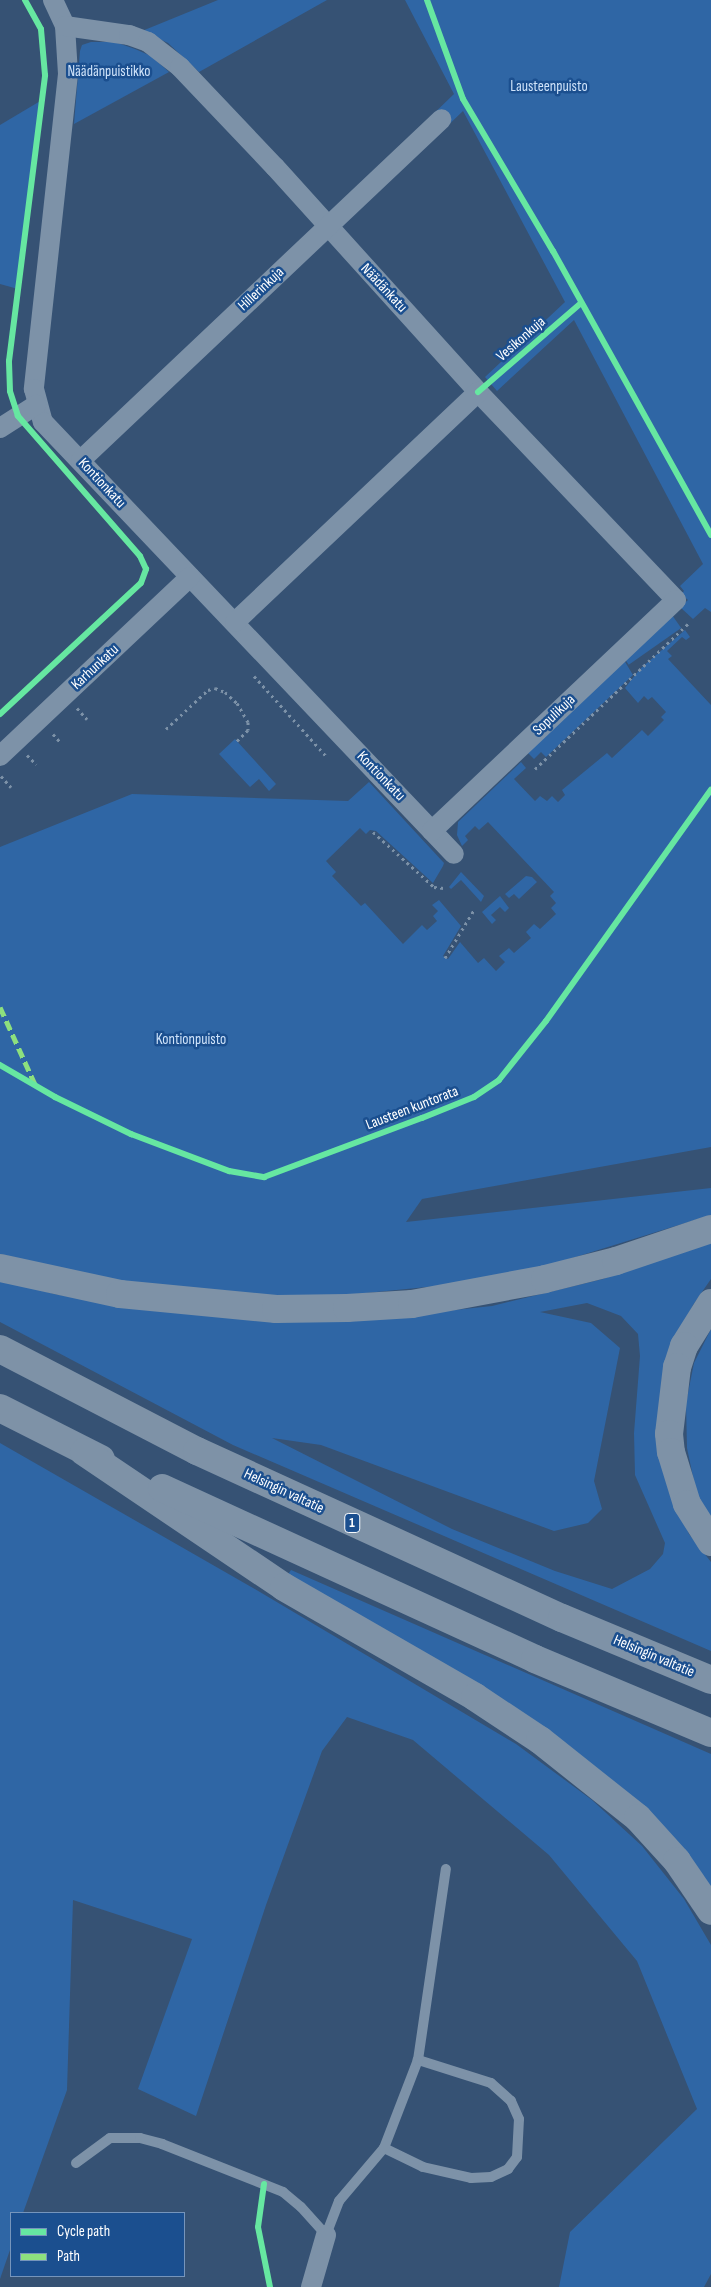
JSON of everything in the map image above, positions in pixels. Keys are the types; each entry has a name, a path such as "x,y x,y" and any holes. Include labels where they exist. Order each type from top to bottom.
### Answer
{"highway":[{"path":"0,1268 120,1294 276,1309 347,1308 412,1304 535,1281 616,1261 711,1229"},
{"path":"711,1303 684,1346 678,1366 669,1434 671,1452 688,1504 711,1542"},
{"name":"Helsingin valtatie","path":"0,1349 206,1456 562,1618 711,1680"},
{"path":"0,1408 84,1452 535,1659 711,1733"},
{"path":"84,1452 284,1587 474,1697 562,1756 618,1800 654,1834 691,1879 711,1911"}],"street":[{"name":"Kontionkatu","path":"53,0 64,26 68,74 35,380 36,405 44,422 454,854"},
{"name":"Näädänkatu","path":"64,26 129,35 165,53 276,166 327,227 478,392 676,600"},
{"name":"Hillerinkuja","path":"81,460 441,119"},
{"path":"234,622 478,392"},
{"path":"0,428 36,405"},
{"name":"Karhunkatu","path":"0,756 190,577"},
{"name":"Sopulikuja","path":"432,831 676,600"},
{"path":"311,2287 326,2235"}],"lane":[{"path":"76,2163 110,2138 132,2137 162,2144 283,2192 301,2206 326,2235 340,2201 384,2148 418,2060 446,1870"},
{"path":"384,2148 423,2167 471,2178 500,2173 508,2169 517,2157 519,2119 511,2101 491,2084 418,2060"}],"path":[{"path":"535,769 688,624"},
{"path":"259,683 327,757"},
{"path":"166,729 208,690 215,688 225,692 237,703 248,722 248,730 237,741"},
{"path":"0,775 11,787"},
{"path":"373,832 434,887 444,888"},
{"path":"445,958 474,910"}],"green space":[{"path":"218,0 327,0 199,72 168,43 142,31"},
{"name":"Lausteenpuisto","path":"405,0 711,0 711,612 705,608 693,619 680,607 688,600 681,594 684,591 680,586 703,564 574,320 497,391 485,377 565,302 463,111 438,135 425,122 454,94"},
{"name":"Näädänpuistikko","path":"91,42 115,42 135,49 151,56 169,72 74,124 80,51 82,45"},
{"path":"42,100 18,289 0,284 0,125"},
{"path":"672,615 681,628 629,665 620,652"},
{"name":"Kontionpuisto","path":"685,630 690,637 686,640 682,637 667,651 672,656 668,659 711,705 711,1147 422,1199 406,1222 711,1188 711,1215 537,1269 477,1282 346,1295 275,1296 114,1281 0,1254 0,847 132,794 348,801 369,782 444,863 443,866 433,883 376,831 370,830 366,834 360,828 326,861 336,872 332,876 361,906 365,903 403,944 422,925 427,930 437,921 433,916 438,911 432,905 439,900 461,926 443,956 448,959 460,942 478,963 484,958 496,971 505,962 499,956 509,948 514,953 531,938 526,932 534,924 540,929 556,914 551,908 556,903 550,896 554,892 488,822 479,830 475,826 465,836 468,840 462,846 457,835 458,822 521,762 526,768 514,779 535,801 540,796 547,801 552,796 558,802 565,795 562,790 607,753 612,758 642,730 648,736 664,720 661,717 666,712 652,697 648,700 644,696 638,703 625,688 640,669"},
{"path":"624,660 633,675 546,757 541,752 534,759 526,751"},
{"path":"235,739 276,784 269,791 259,779 250,787 219,754"},
{"path":"461,872 484,896 481,902 461,880 451,889 449,887"},
{"path":"526,876 532,877 537,882 519,899 514,894 509,898 505,894"},
{"path":"500,896 509,908 505,912 500,907 491,915 496,920 492,924 482,912"},
{"path":"711,1239 711,1279 693,1305 676,1340 671,1493 689,1534 711,1562 711,1651 233,1445 0,1322 0,1278 54,1294 144,1309 370,1319 492,1306 603,1279","holes":["587,1303 621,1316 638,1334 640,1356 634,1433 635,1475 665,1543 663,1554 650,1569 612,1589 555,1571 452,1529 272,1438 321,1445 554,1531 588,1523 602,1509 594,1481 620,1348 591,1323 540,1312"]},
{"path":"711,1329 711,1520 697,1496 687,1448 686,1403 694,1363"},
{"path":"0,1443 253,1588 516,1744 592,1800 642,1846 684,1899 711,1945 711,2274 704,2287 559,2287 570,2232 697,2109 637,1961 549,1855 413,1740 347,1717 322,1751 266,1905 196,2116 138,2089 192,1939 73,1900 67,2090 23,2212 10,2212 10,2250 0,2279"},
{"path":"291,1570 711,1754 711,1890 662,1828 287,1576"}],"marked path":[{"path":"0,1007 35,1084"}],"cycle path":[{"path":"0,714 141,583 146,569 140,556 18,416 10,391 9,361 45,75 41,29 25,0"},
{"path":"427,0 463,99 553,251 711,535"},
{"name":"Vesikonkuja","path":"478,392 580,304"},
{"name":"Lausteen kuntorata","path":"0,1065 55,1097 131,1134 229,1171 264,1177 422,1118 474,1097 499,1080 546,1021 711,790"},
{"path":"264,2184 258,2227 270,2287"}]}
